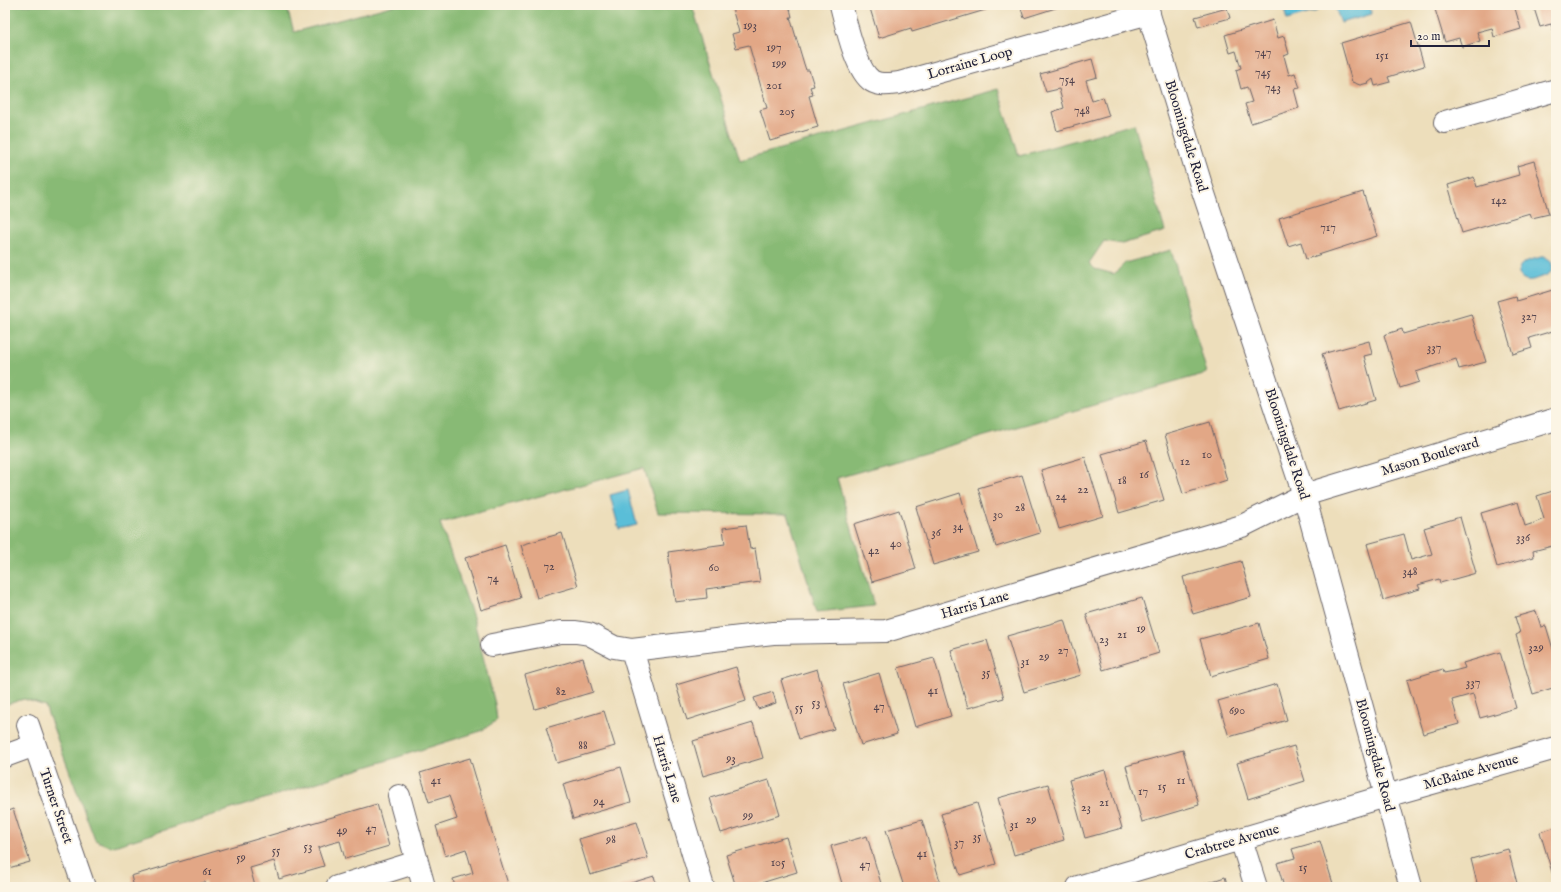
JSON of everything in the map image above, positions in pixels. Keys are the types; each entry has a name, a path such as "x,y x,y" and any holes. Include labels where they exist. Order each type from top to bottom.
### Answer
{"street":[{"name":"Lorraine Loop","path":"840,5 858,63 864,74 872,82 885,85 899,83 1148,9"},
{"name":"Bloomingdale Road","path":"1148,9 1201,185 1304,495 1411,887"},
{"path":"1445,122 1556,90"},
{"name":"Mason Boulevard","path":"1304,495 1556,420"},
{"name":"Harris Lane","path":"492,645 561,632 589,634 614,647 632,650 773,633 886,631 1242,526 1304,495"},
{"name":"Harris Lane","path":"632,650 703,887"},
{"name":"Turner Street","path":"28,725 84,887"},
{"path":"5,756 35,746"},
{"name":"McBaine Avenue","path":"1386,796 1556,748"},
{"path":"399,796 424,887"},
{"name":"Crabtree Avenue","path":"1078,887 1386,796"},
{"path":"1242,839 1256,887"},
{"path":"337,887 417,862"}],"green space":[{"path":"5,5 286,5 294,32 395,5 692,5 740,160 998,89 1019,156 1134,124 1165,231 1122,244 1104,241 1089,263 1095,269 1114,274 1125,263 1171,250 1207,373 837,478 874,606 817,612 788,514 658,513 644,468 440,523 473,617 495,704 497,720 481,731 111,847 95,840 45,706 24,699 5,705"}],"water":[{"path":"1315,5 1317,11 1287,20 1283,6"},
{"path":"1334,5 1369,5 1372,14 1341,23"},
{"path":"1545,257 1550,260 1552,264 1552,270 1548,275 1532,280 1526,280 1521,277 1519,274 1520,266 1530,260"},
{"path":"628,490 637,525 619,529 610,495"}],"building":[{"path":"731,5 789,5 792,17 790,17 804,64 806,70 809,70 814,86 810,87 813,95 809,96 818,127 770,141 760,110 767,108 749,45 736,48 732,34 739,32"},
{"path":"869,5 991,5 992,8 912,32 911,28 879,38"},
{"path":"1020,5 1065,5 1024,18"},
{"path":"1514,5 1521,29 1494,37 1492,28 1477,32 1480,41 1462,47 1459,38 1445,42 1434,6"},
{"path":"1533,5 1556,5 1556,31 1554,32 1551,24 1540,27"},
{"path":"1227,8 1230,18 1198,27 1195,17"},
{"path":"1273,20 1278,38 1284,36 1289,54 1284,56 1289,75 1295,73 1300,88 1294,89 1299,108 1251,123 1245,104 1252,102 1247,87 1241,89 1236,70 1241,68 1236,51 1230,53 1225,35"},
{"path":"1411,22 1424,66 1388,77 1390,82 1375,86 1373,79 1368,83 1360,85 1352,82 1341,43"},
{"path":"1092,59 1097,77 1086,80 1092,101 1103,97 1109,116 1057,131 1052,112 1064,108 1059,89 1046,92 1040,74"},
{"path":"1534,161 1549,214 1532,218 1530,213 1462,233 1448,185 1474,177 1477,187 1519,175 1517,166"},
{"path":"1363,192 1377,236 1306,259 1301,242 1288,246 1279,218"},
{"path":"1556,289 1556,330 1529,338 1532,348 1513,354 1497,301 1515,296 1516,301"},
{"path":"1471,314 1486,362 1459,369 1456,359 1416,372 1419,382 1400,388 1384,335 1402,329 1403,334"},
{"path":"1369,341 1372,354 1364,356 1376,400 1339,411 1322,354"},
{"path":"1210,422 1227,480 1183,494 1165,435"},
{"path":"1146,441 1164,500 1119,513 1102,454"},
{"path":"1085,457 1103,516 1059,529 1041,470"},
{"path":"1022,475 1040,533 996,547 978,488"},
{"path":"1556,490 1556,550 1554,551 1552,546 1533,551 1534,557 1497,567 1481,513 1518,502 1525,526 1544,519 1537,496"},
{"path":"960,493 978,552 933,565 916,507"},
{"path":"899,510 916,569 872,582 854,524"},
{"path":"1460,517 1476,573 1440,583 1439,579 1418,585 1420,589 1383,600 1367,544 1404,534 1411,560 1432,554 1424,528"},
{"path":"746,525 750,549 755,548 760,582 706,589 707,598 675,602 668,552 725,544 723,528"},
{"path":"562,533 578,586 537,598 521,545"},
{"path":"505,545 521,598 481,610 465,558"},
{"path":"1241,561 1251,597 1193,614 1183,577"},
{"path":"1142,598 1159,653 1103,670 1086,614"},
{"path":"1536,611 1541,627 1546,626 1556,659 1556,687 1533,694 1516,635 1520,633 1515,617"},
{"path":"1064,620 1081,675 1024,692 1007,636"},
{"path":"1259,623 1269,659 1211,676 1200,639"},
{"path":"987,640 1004,698 968,708 951,650"},
{"path":"1500,652 1516,708 1480,718 1473,694 1452,700 1459,724 1423,734 1407,680 1443,669 1444,673 1465,668 1463,663"},
{"path":"583,658 593,692 535,709 525,675"},
{"path":"934,658 951,716 915,727 898,668"},
{"path":"736,667 746,701 687,720 676,685"},
{"path":"817,669 834,729 799,739 781,680"},
{"path":"879,673 897,734 861,745 843,684"},
{"path":"1277,684 1287,720 1229,737 1218,701"},
{"path":"773,692 776,703 758,709 754,698"},
{"path":"604,711 615,746 557,763 546,728"},
{"path":"753,723 763,758 703,776 693,741"},
{"path":"1294,746 1305,781 1248,799 1237,763"},
{"path":"1183,750 1199,805 1142,822 1126,766"},
{"path":"470,758 509,887 455,887 453,879 473,873 466,849 445,856 436,826 457,819 449,796 429,802 420,773"},
{"path":"621,767 631,802 573,819 563,784"},
{"path":"1105,770 1122,828 1085,838 1069,780"},
{"path":"769,780 780,815 721,833 710,798"},
{"path":"1048,784 1064,840 1014,855 998,798"},
{"path":"977,803 996,864 960,875 941,814"},
{"path":"377,804 389,846 345,859 340,841 329,844 318,848 324,866 279,879 274,861 250,868 255,886 252,887 206,887 205,882 187,887 134,887 131,876"},
{"path":"13,809 30,862 5,869 5,812"},
{"path":"922,820 940,881 919,887 904,887 886,830"},
{"path":"637,822 648,858 590,875 579,839"},
{"path":"1556,827 1556,879 1554,879 1540,832"},
{"path":"867,836 882,887 843,887 831,846"},
{"path":"786,837 797,872 748,887 736,887 726,855"},
{"path":"1320,841 1334,887 1284,887 1277,863 1295,858 1292,849"},
{"path":"1508,849 1518,887 1478,887 1471,859"},
{"path":"654,876 657,887 618,887"},
{"path":"1225,877 1228,887 1194,887"}]}
